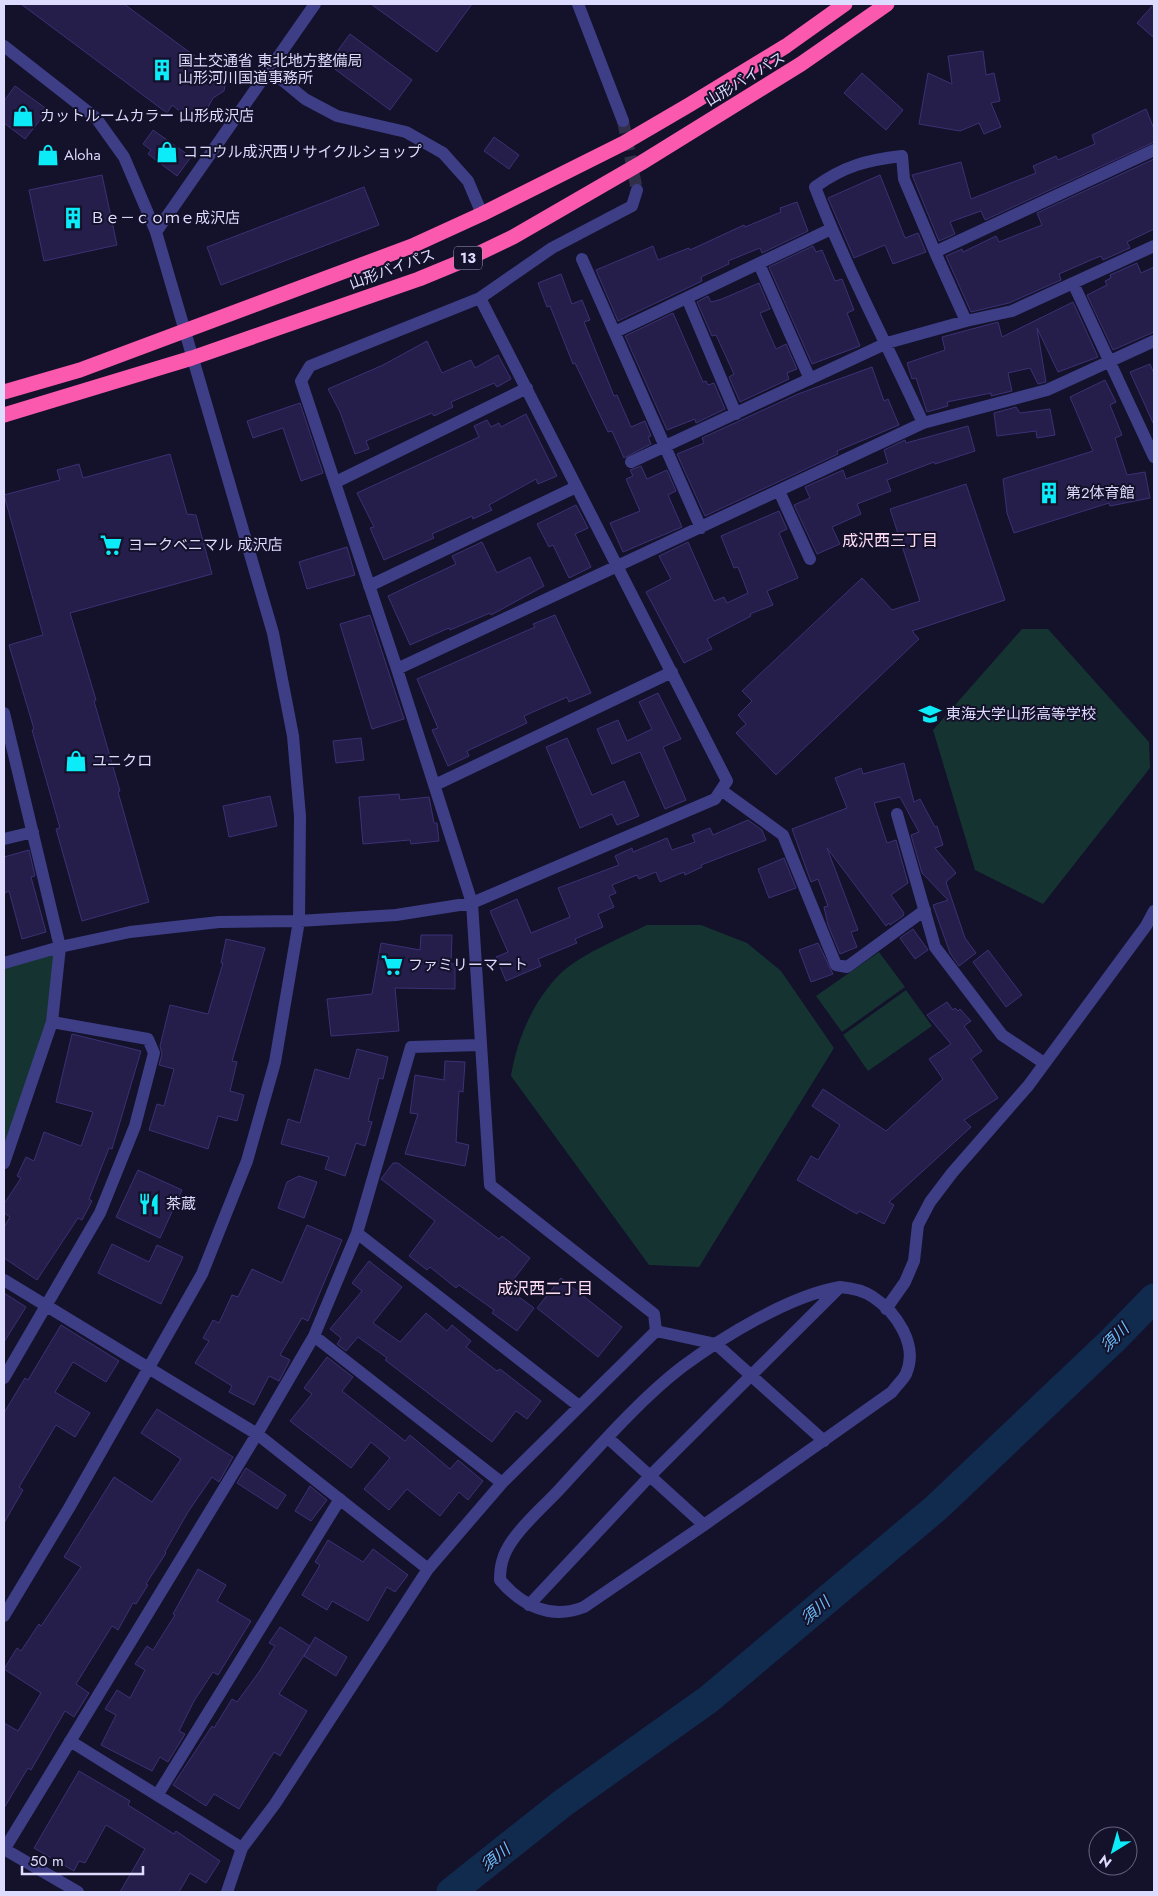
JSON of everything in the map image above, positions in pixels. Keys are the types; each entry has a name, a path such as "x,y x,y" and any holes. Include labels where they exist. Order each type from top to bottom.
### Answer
{"highway":[{"name":"山形バイパス","path":"4,392 80,370 412,246 482,214 624,143 689,106 786,46 846,4"},
{"name":"山形バイパス","path":"4,415 192,358 418,279 465,260 513,237 640,163 801,64 887,4"}],"street":[{"path":"156,232 315,4"},
{"path":"578,4 623,121"},
{"path":"4,46 96,118 124,157 156,232 273,634 294,736 300,816 299,921 276,1062 247,1161 202,1274 40,1558 4,1616"},
{"path":"270,70 305,99 337,116 406,132 443,153 468,181 482,214"},
{"path":"935,252 1154,150"},
{"path":"923,423 887,343 831,229 815,187 835,173 870,160 902,156 904,179 966,320"},
{"path":"638,190 632,206 552,248 480,298 310,366 301,381 336,482 472,903 490,1185 654,1314 656,1331"},
{"path":"615,332 831,229"},
{"path":"631,462 887,343 966,320 1012,311 1154,246"},
{"path":"582,258 700,528"},
{"path":"759,264 810,379"},
{"path":"1073,282 1110,360 1150,434 1154,457"},
{"path":"4,963 60,947 130,932 219,922 299,921 396,915 472,903 715,800 727,781 619,566 576,487 480,298"},
{"path":"687,298 736,414"},
{"path":"397,669 923,423 1047,390 1154,341"},
{"path":"336,482 527,388"},
{"path":"369,586 576,487"},
{"path":"779,491 810,559"},
{"path":"435,785 672,672"},
{"path":"4,713 60,947 52,1022 4,1163"},
{"path":"721,790 783,835 836,965 847,967 925,910"},
{"path":"896,814 935,948 1002,1035 1044,1063"},
{"path":"4,839 33,832"},
{"path":"886,1308 905,1282 914,1261 918,1225 930,1202 952,1173 1028,1086 1146,926 1154,911"},
{"path":"4,1378 100,1213 135,1126 154,1053 148,1040 52,1022"},
{"path":"78,1892 4,1850 257,1434 314,1336 357,1233 411,1047 480,1045"},
{"path":"357,1233 579,1406"},
{"path":"4,1280 150,1367 257,1434 428,1569"},
{"path":"529,1605 650,1476 840,1286"},
{"path":"840,1286 856,1288 874,1297 886,1308 906,1333 909,1360 906,1374 892,1392 824,1441 584,1607 569,1613 554,1612 529,1605 513,1595 500,1580 500,1563 512,1540 608,1438 660,1386 682,1367 716,1344 794,1299 818,1290 840,1286"},
{"path":"656,1331 716,1344 824,1441"},
{"path":"227,1892 242,1848 275,1804 428,1569 502,1483 656,1331"},
{"path":"314,1336 502,1483"},
{"path":"608,1438 704,1525"},
{"path":"158,1794 340,1499"},
{"path":"70,1741 242,1848"}],"green space":[{"path":"1022,629 1048,629 1149,742 1150,768 1043,904 975,870 933,730"},
{"path":"647,925 701,925 747,943 781,971 834,1048 699,1267 649,1265 511,1076 517,1048 528,1021 534,1008 550,985 560,974 578,960"},
{"path":"60,947 52,1022 4,1163 4,963"},
{"path":"879,952 905,987 842,1032 816,996"},
{"path":"906,990 932,1026 868,1071 843,1035"}],"building":[{"name":"国土交通省 東北地方整備局 山形河川国道事務所","path":"21,4 124,4 226,79 224,91 213,98 206,111 201,114 187,117 172,105 167,113"},
{"path":"371,4 472,4 437,52"},
{"path":"1154,4 1154,38 1137,23"},
{"path":"350,34 412,80 390,110 328,64"},
{"path":"983,51 986,75 994,73 1000,101 991,103 1001,127 984,134 979,123 960,131 919,124 928,73 952,84 948,56"},
{"path":"862,73 903,110 886,130 844,93"},
{"name":"カットルームカラー 山形成沢店","path":"15,86 48,110 25,139 4,123 4,101"},
{"path":"1146,109 1154,129 1154,142 985,220 981,211 950,222 955,234 939,241 912,175 961,162 971,199 1036,173 1033,166 1056,156 1058,160 1095,144 1092,135"},
{"name":"ココウル成沢西リサイクルショップ","path":"153,130 191,157 177,176 148,154 151,150 143,144"},
{"path":"494,137 519,155 509,169 484,151"},
{"path":"1154,159 1154,229 1127,242 1130,248 1103,260 1101,256 1059,274 1061,280 1009,303 971,312 946,256 962,249 963,252 996,236 999,242 1042,225 1037,213"},
{"name":"Ｂｅ－ｃｏｍｅ成沢店","path":"102,175 117,245 44,261 29,190"},
{"path":"880,175 905,238 918,233 926,252 893,264 885,245 854,258 828,198"},
{"path":"364,187 379,225 221,285 207,247"},
{"path":"797,202 808,231 762,253 760,248 728,261 729,264 701,277 702,281 618,321 596,270 653,246 658,260 689,248 690,250 744,225 745,227 781,212 780,208"},
{"path":"813,246 816,252 822,250 835,281 842,279 854,310 847,313 860,346 812,364 769,267"},
{"path":"1137,263 1141,273 1154,267 1154,332 1113,350 1087,295 1107,285 1105,281 1111,278 1110,275"},
{"path":"561,274 572,304 582,300 590,320 584,322 614,396 617,395 631,427 645,421 651,436 648,437 651,444 624,458 612,431 608,432 575,363 573,364 550,306 547,307 538,283"},
{"path":"759,283 770,309 760,313 776,349 786,344 797,369 787,373 789,379 740,402 729,377 734,374 716,335 712,336 697,302 708,296 711,302 722,299"},
{"path":"1073,302 1098,357 1058,372 1037,328 1046,382 1038,384 1030,368 1008,373 1012,391 991,396 991,393 947,402 948,406 927,412 916,378 912,379 907,363 945,350 942,337 998,322 1002,337"},
{"path":"673,313 703,382 706,381 708,385 714,383 725,409 696,423 695,419 667,430 625,336"},
{"path":"427,341 442,373 471,360 475,368 498,355 511,379 497,387 494,383 451,402 453,407 434,416 432,413 366,441 369,449 355,454 340,412 328,389 383,365"},
{"path":"1150,364 1154,374 1154,425 1130,372"},
{"path":"872,367 884,401 888,399 899,425 837,451 838,454 705,516 677,454 704,443 702,438 798,394"},
{"path":"1105,380 1116,402 1110,405 1122,435 1115,438 1127,475 1145,472 1150,498 1110,506 1109,503 1014,533 1007,513 1003,479 1093,451 1070,397"},
{"path":"300,403 323,473 301,481 283,428 253,438 247,421"},
{"path":"1016,407 1020,413 1050,409 1055,435 1037,438 1036,431 997,436 994,413"},
{"path":"526,414 557,476 538,484 536,479 489,505 492,510 473,519 472,516 432,534 434,538 384,560 370,528 374,527 357,493 479,437 474,426 487,420 491,427 499,423 501,427"},
{"path":"968,426 975,451 935,464 934,462 887,480 891,491 857,504 861,514 832,527 840,544 817,554 794,505 810,498 805,487 843,470 846,479 888,463 884,450 905,440 906,443"},
{"path":"170,454 187,514 196,515 212,574 70,613 96,700 94,701 149,902 82,921 56,829 60,828 32,730 34,729 9,645 43,635 4,495 60,480 57,470 79,464 83,478"},
{"path":"641,466 647,479 667,470 676,491 668,495 682,527 623,552 610,523 640,511 626,479 633,476 630,470"},
{"path":"966,484 1005,600 912,631 919,639 776,775 736,733 746,724 738,715 752,701 742,691 862,578 892,610 920,601 890,509"},
{"path":"576,505 588,528 575,534 591,567 569,578 553,545 549,547 537,524"},
{"path":"779,511 787,529 779,533 798,578 767,591 773,605 750,614 751,616 707,639 712,649 684,663 646,592 671,579 659,556 688,542 714,601 724,597 727,603 748,593 738,567 734,568 721,536"},
{"path":"482,542 497,573 530,557 544,586 491,615 490,613 450,630 449,628 410,645 388,596 456,564 452,556"},
{"path":"347,547 355,575 307,589 299,562"},
{"path":"370,615 404,719 372,729 340,624"},
{"path":"555,615 591,693 569,702 567,697 524,716 527,723 467,751 469,756 448,766 432,730 438,728 417,679 535,627 533,624"},
{"path":"658,693 681,739 663,747 686,800 665,809 640,752 612,764 597,729 618,720 627,741 652,729 639,702"},
{"path":"361,738 364,760 336,763 333,741"},
{"path":"567,738 592,795 624,781 639,816 617,825 612,814 580,828 546,747"},
{"path":"904,763 914,802 920,799 935,827 937,826 943,845 935,848 956,873 946,882 965,938 976,953 959,966 950,953 933,905 948,900 922,873 911,835 919,832 900,797 874,803 887,843 896,840 908,883 891,895 904,913 903,916 886,926 827,848 858,930 851,932 857,947 840,954 828,925 824,907 828,906 818,879 811,882 792,829 847,808 835,778 861,768 863,774"},
{"path":"399,794 400,800 429,797 434,823 437,823 439,841 411,844 410,840 363,844 359,797"},
{"path":"270,796 277,826 229,837 223,806"},
{"path":"748,820 762,830 766,840 701,865 702,867 685,875 684,872 660,882 656,872 639,879 637,875 612,885 616,893 609,896 614,907 598,914 603,927 575,939 577,943 538,959 541,966 506,981 496,957 508,952 490,911 517,899 531,933 570,917 558,888 619,865 615,856 632,848 633,852 667,838 672,850 695,842 692,835 710,828 713,835"},
{"path":"29,850 35,876 31,877 46,932 22,939 9,891 4,893 4,857"},
{"path":"784,858 796,888 769,898 758,869"},
{"path":"913,929 928,950 915,959 900,938"},
{"path":"421,935 452,935 451,964 455,964 455,989 395,988 399,1031 331,1036 327,999 372,994 381,943 420,950"},
{"path":"226,939 265,948 232,1061 237,1062 230,1091 244,1095 237,1121 218,1116 208,1149 149,1130 157,1104 164,1106 174,1069 159,1065 162,1054 160,1046 170,1005 208,1014 223,963 221,963"},
{"path":"818,943 833,974 811,982 799,950"},
{"path":"988,950 1022,995 1006,1007 973,962"},
{"path":"947,1002 953,1010 955,1008 958,1011 960,1009 971,1021 964,1026 982,1051 971,1059 998,1098 964,1120 971,1127 889,1202 894,1205 884,1224 859,1211 857,1214 797,1180 811,1156 818,1160 840,1125 812,1106 823,1089 886,1131 943,1079 929,1059 951,1044 927,1015"},
{"path":"72,1034 141,1051 112,1149 109,1148 89,1199 92,1201 82,1220 78,1218 37,1280 4,1258 4,1227 10,1217 4,1213 4,1204 21,1178 17,1176 26,1157 34,1161 44,1132 81,1146 93,1112 56,1102"},
{"path":"357,1049 388,1057 383,1079 379,1078 368,1121 372,1122 365,1146 356,1143 345,1176 325,1169 329,1157 281,1144 288,1119 300,1123 315,1069 349,1079"},
{"path":"445,1061 465,1062 463,1092 459,1091 456,1142 469,1145 465,1166 405,1154 418,1114 410,1113 415,1075 444,1080"},
{"path":"393,1163 398,1163 499,1239 502,1236 530,1258 507,1288 534,1308 517,1331 492,1313 494,1310 459,1285 456,1288 430,1267 427,1270 409,1256 435,1221 381,1179"},
{"name":"茶蔵","path":"138,1170 182,1190 160,1238 116,1217"},
{"path":"299,1176 317,1182 304,1218 278,1208 287,1182"},
{"path":"307,1225 342,1240 308,1321 302,1318 280,1355 290,1360 279,1381 269,1376 254,1405 229,1392 232,1386 195,1363 209,1341 203,1338 213,1320 219,1323 232,1295 238,1297 252,1269 282,1283"},
{"path":"112,1244 149,1262 157,1245 183,1257 161,1304 98,1273"},
{"path":"369,1261 402,1287 373,1323 400,1342 426,1313 447,1331 452,1325 471,1341 466,1347 497,1371 500,1369 541,1401 527,1419 516,1411 492,1442 358,1337 346,1351 337,1344 341,1338 330,1329 362,1291 352,1283"},
{"path":"561,1278 622,1327 598,1357 537,1308"},
{"path":"4,1293 26,1307 4,1342"},
{"path":"61,1325 119,1361 106,1382 73,1362 55,1392 90,1413 75,1437 56,1425 19,1487 23,1490 4,1523 4,1413 25,1378 28,1380"},
{"path":"327,1357 353,1377 342,1391 405,1441 410,1435 450,1469 458,1460 483,1481 468,1500 459,1492 440,1516 407,1489 389,1510 364,1489 390,1458 371,1442 351,1468 290,1421 312,1394 304,1388"},
{"path":"157,1409 233,1457 219,1482 212,1477 188,1512 166,1553 146,1584 148,1585 136,1604 133,1603 118,1630 112,1626 76,1684 89,1693 74,1717 65,1711 31,1770 28,1768 4,1808 4,1723 18,1731 41,1693 4,1669 17,1648 21,1651 39,1624 41,1626 81,1567 64,1557 114,1477 152,1502 181,1459 141,1433"},
{"path":"246,1468 286,1495 277,1509 237,1483"},
{"path":"310,1486 327,1500 311,1521 295,1511"},
{"path":"328,1540 363,1562 373,1549 408,1575 395,1592 387,1587 368,1621 332,1601 327,1610 302,1595 320,1565 315,1562"},
{"path":"198,1569 226,1585 217,1601 251,1621 218,1675 213,1672 194,1701 179,1731 185,1734 168,1762 160,1757 152,1771 101,1745 116,1715 105,1709 117,1690 130,1698 145,1670 135,1664 147,1646 153,1650 175,1615 173,1614"},
{"path":"280,1627 310,1646 279,1694 307,1711 280,1756 274,1752 239,1809 214,1794 206,1806 173,1785 212,1726 214,1728 232,1699 237,1702 259,1672 275,1646 269,1643"},
{"path":"315,1637 347,1657 336,1676 304,1656"},
{"path":"79,1771 130,1801 128,1805 174,1834 176,1831 220,1861 206,1883 190,1873 179,1892 120,1892 145,1849 106,1825 85,1863 79,1861 74,1871 34,1848"}],"waterway":[{"name":"須川","path":"451,1892 563,1803 709,1699 936,1508 1112,1341 1154,1298"}],"tunnel":[{"path":"623,121 637,190"}],"place":[{"name":"国土交通省 東北地方整備局 山形河川国道事務所","path":"162,70"},
{"name":"カットルームカラー 山形成沢店","path":"23,116"},
{"name":"ココウル成沢西リサイクルショップ","path":"167,152"},
{"name":"Aloha","path":"48,155"},
{"name":"Ｂｅ－ｃｏｍｅ成沢店","path":"73,218"},
{"name":"第2体育館","path":"1049,493"},
{"name":"ヨークベニマル 成沢店","path":"111,545"},
{"name":"東海大学山形高等学校","path":"930,714"},
{"name":"ユニクロ","path":"76,761"},
{"name":"ファミリーマート","path":"392,965"},
{"name":"茶蔵","path":"149,1204"}],"district":[{"name":"成沢西三丁目","path":"890,540"},
{"name":"成沢西二丁目","path":"545,1288"}]}
